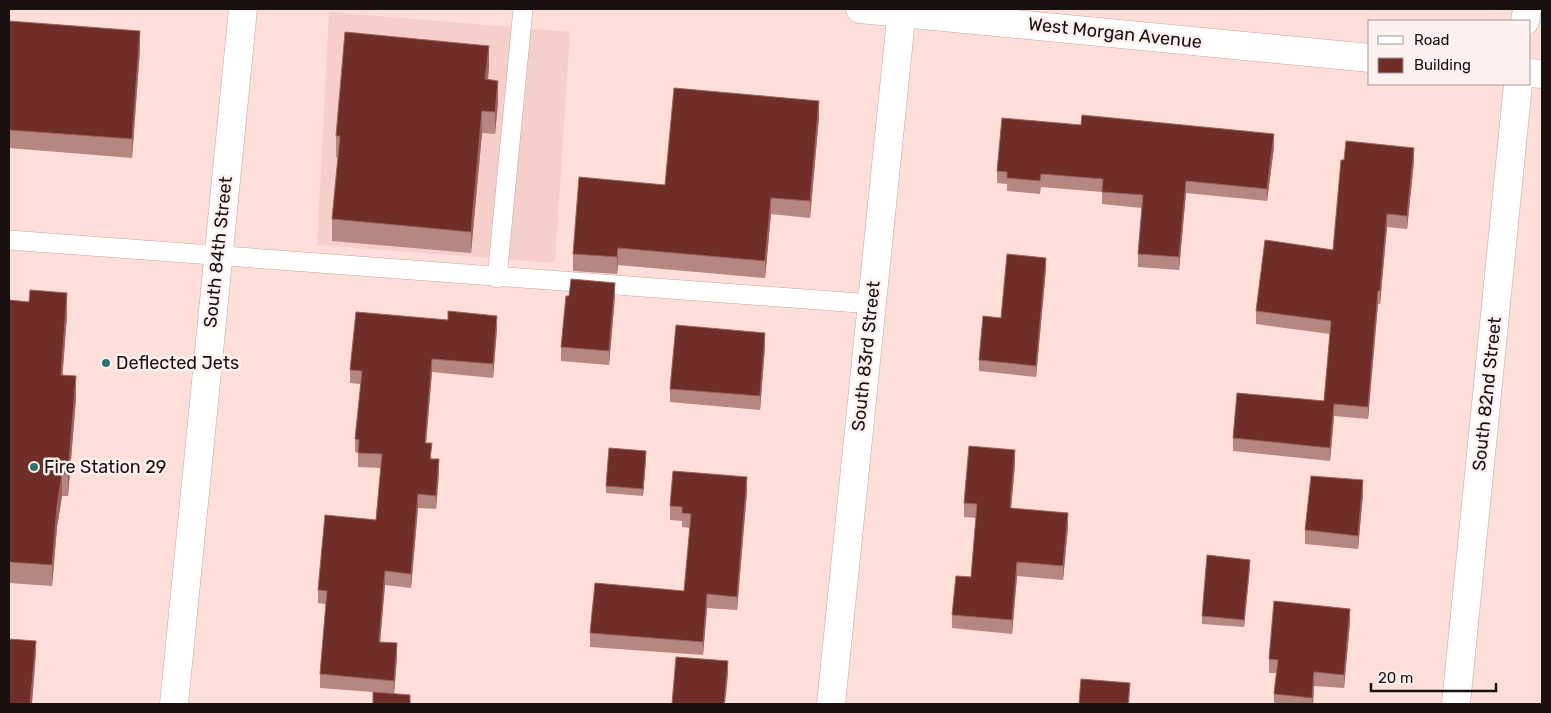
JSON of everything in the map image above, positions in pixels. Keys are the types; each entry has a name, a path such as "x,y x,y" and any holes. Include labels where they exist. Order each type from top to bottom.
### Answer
{"street":[{"name":"South 84th Street","path":"174,704 244,9"},
{"name":"West Morgan Avenue","path":"860,9 902,11 1368,58"},
{"name":"South 83rd Street","path":"831,704 902,11"},
{"name":"South 82nd Street","path":"1456,704 1518,85"}],"lane":[{"path":"497,278 523,9"},
{"path":"9,240 218,258 872,304"}],"shaded area":[{"path":"329,12 570,32 555,263 317,245"}],"building":[{"path":"9,21 140,31 132,139 9,130"},
{"path":"345,32 489,46 485,79 498,81 495,112 482,111 471,232 332,219 340,136 336,136"},
{"path":"674,88 819,101 810,201 771,198 765,261 618,248 617,257 573,254 579,177 665,185"},
{"path":"1082,115 1274,134 1267,189 1186,181 1179,257 1138,254 1143,195 1102,192 1103,179 1041,174 1040,181 1007,178 1007,172 997,171 1002,118 1081,125"},
{"path":"1346,141 1414,148 1407,216 1387,214 1368,407 1334,404 1330,448 1233,438 1237,393 1324,401 1331,321 1256,311 1265,240 1333,250 1341,160 1344,160"},
{"path":"1007,254 1046,258 1036,366 979,360 983,316 1001,318"},
{"path":"571,279 615,283 609,351 561,347 566,296 569,296"},
{"path":"30,290 67,293 61,375 76,376 68,474 62,474 52,565 9,562 9,300 29,302"},
{"path":"448,311 497,316 493,364 432,359 425,443 432,443 430,459 439,459 436,496 418,494 411,574 385,571 379,642 397,643 394,681 320,674 327,591 318,590 325,515 376,520 382,454 358,453 359,440 355,439 362,371 350,370 356,312 448,320"},
{"path":"676,325 765,333 760,396 670,389"},
{"path":"969,446 1015,450 1010,508 1068,513 1063,566 1017,562 1012,620 952,615 956,576 971,577 977,504 964,503"},
{"path":"609,448 646,451 643,489 606,486"},
{"path":"673,471 747,477 737,597 707,594 703,642 590,633 595,583 684,591 691,514 682,513 682,507 670,506"},
{"path":"1311,476 1363,480 1358,536 1305,530"},
{"path":"1207,555 1250,560 1244,620 1202,616"},
{"path":"1274,601 1350,609 1344,675 1314,672 1312,698 1274,694 1278,660 1269,659"},
{"path":"9,639 36,641 30,704 9,704"},
{"path":"676,657 728,661 724,704 672,704"},
{"path":"1081,679 1130,683 1128,704 1079,704"},
{"path":"373,692 410,695 410,704 373,704"}],"place":[{"name":"Deflected Jets","path":"106,363"},
{"name":"Fire Station 29","path":"34,467"}]}
